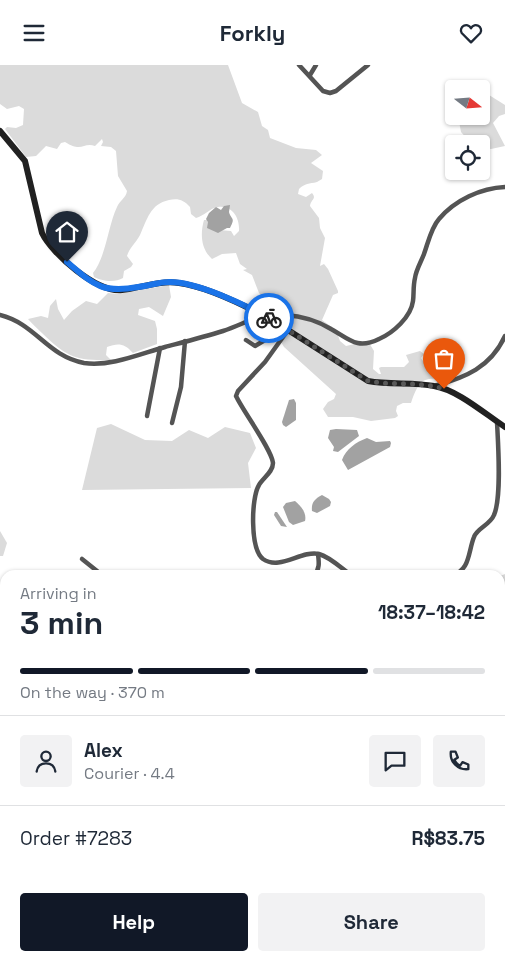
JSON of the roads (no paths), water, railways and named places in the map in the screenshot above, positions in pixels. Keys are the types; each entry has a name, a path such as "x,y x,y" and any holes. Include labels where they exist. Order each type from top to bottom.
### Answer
{"street":[{"path":"299,65 324,91 330,93 336,91 368,65"},
{"path":"310,75 316,65"},
{"path":"0,131 25,161 46,243 90,281 108,289 120,291 168,282 181,283 203,289 263,315 368,381 382,384 434,386 454,393 505,427"},
{"path":"0,315 13,318 24,324 52,350 65,357 85,363 109,362 223,331 263,315 301,317 331,329 355,344 365,344 379,340 394,329 409,313 413,303 415,277 438,220 454,205 476,193 496,187 505,187"},
{"path":"246,340 255,346 286,329"},
{"path":"286,329 265,362 238,391 236,396 242,410 270,454 273,463 271,469 258,486 254,512 254,538 258,552 263,559 271,562 282,562 304,555 318,554 344,570"},
{"path":"434,386 455,380 485,364 496,352 505,335"},
{"path":"172,423 181,387 185,341"},
{"path":"147,417 160,348"},
{"path":"463,570 465,568 474,536 490,522 496,511 498,497 498,422"},
{"path":"318,554 318,570"},
{"path":"82,559 96,570"}]}
